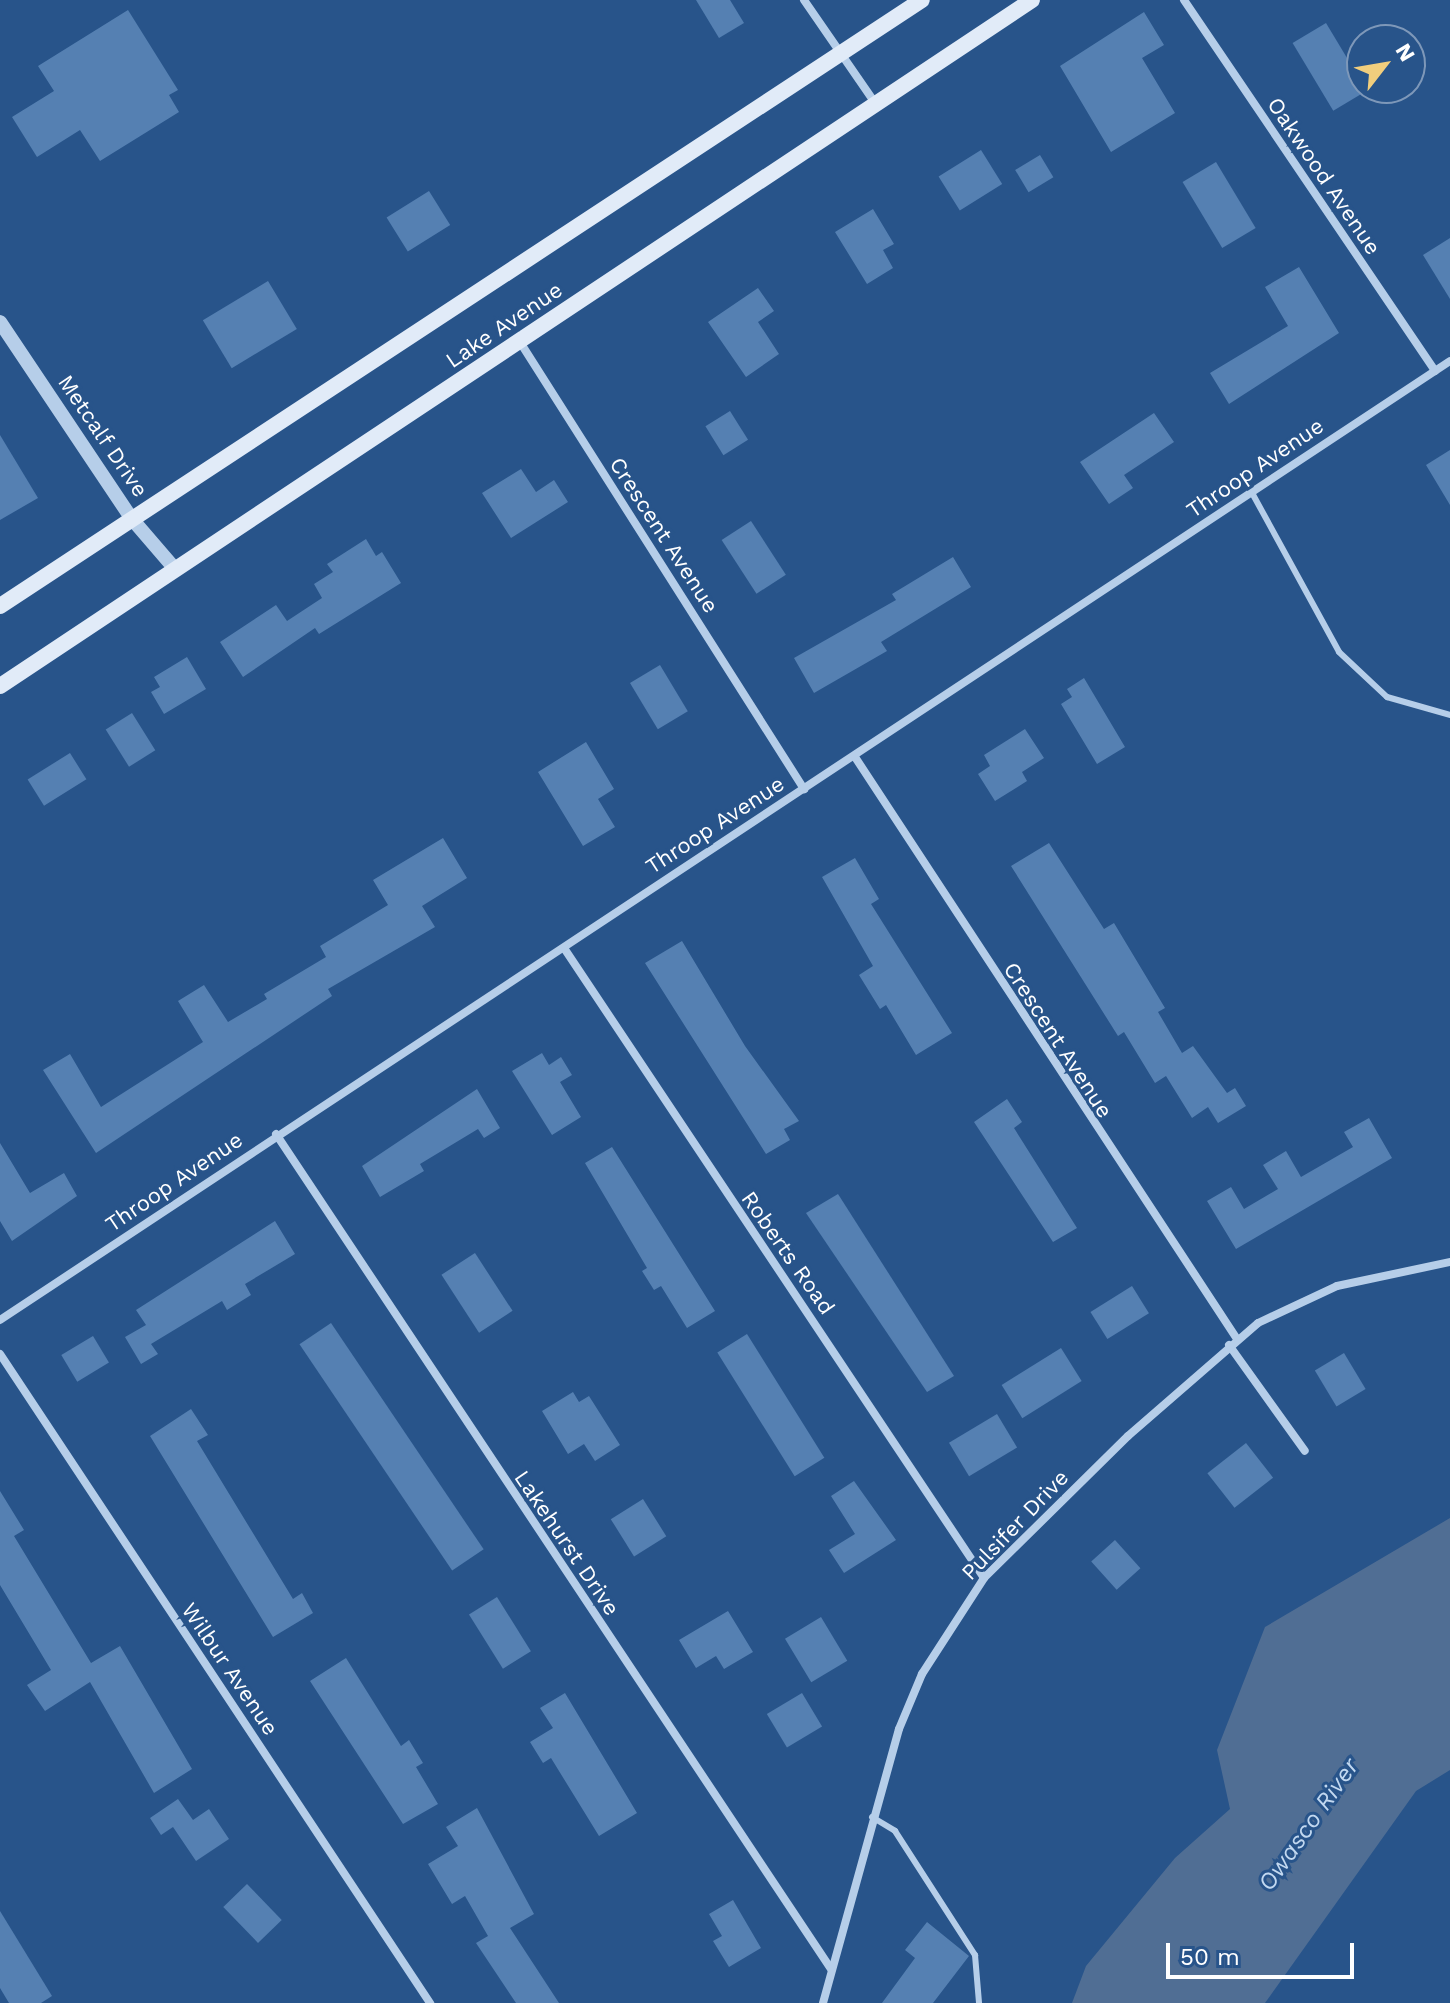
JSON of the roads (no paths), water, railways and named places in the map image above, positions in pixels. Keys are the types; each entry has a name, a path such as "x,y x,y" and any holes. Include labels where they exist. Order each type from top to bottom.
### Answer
{"main road":[{"name":"Lake Avenue","path":"0,606 922,0"},
{"name":"Lake Avenue","path":"0,686 1032,0"}],"street":[{"path":"804,0 875,103"},
{"name":"Oakwood Avenue","path":"1184,0 1435,371"},
{"name":"Metcalf Drive","path":"0,322 132,519 175,569"},
{"name":"Crescent Avenue","path":"520,342 804,789"},
{"name":"Throop Avenue","path":"0,1320 276,1134 855,757 1450,361"},
{"name":"Crescent Avenue","path":"855,757 1305,1451"},
{"name":"Roberts Road","path":"564,948 984,1578"},
{"name":"Lakehurst Drive","path":"276,1134 831,1969"},
{"name":"Pulsifer Drive","path":"823,2003 872,1817 922,1674 984,1578 1233,1342 1281,1310 1337,1286 1450,1262"},
{"name":"Wilbur Avenue","path":"0,1354 430,2003"}],"lane":[{"path":"1251,491 1339,652 1387,697 1450,715"},
{"path":"872,1817 895,1831 917,1872 975,1955 979,2003"}],"water":[{"name":"Owasco River","path":"1450,1518 1450,1770 1416,1791 1265,2003 1072,2003 1086,1966 1175,1858 1230,1809 1217,1750 1265,1627"}]}
